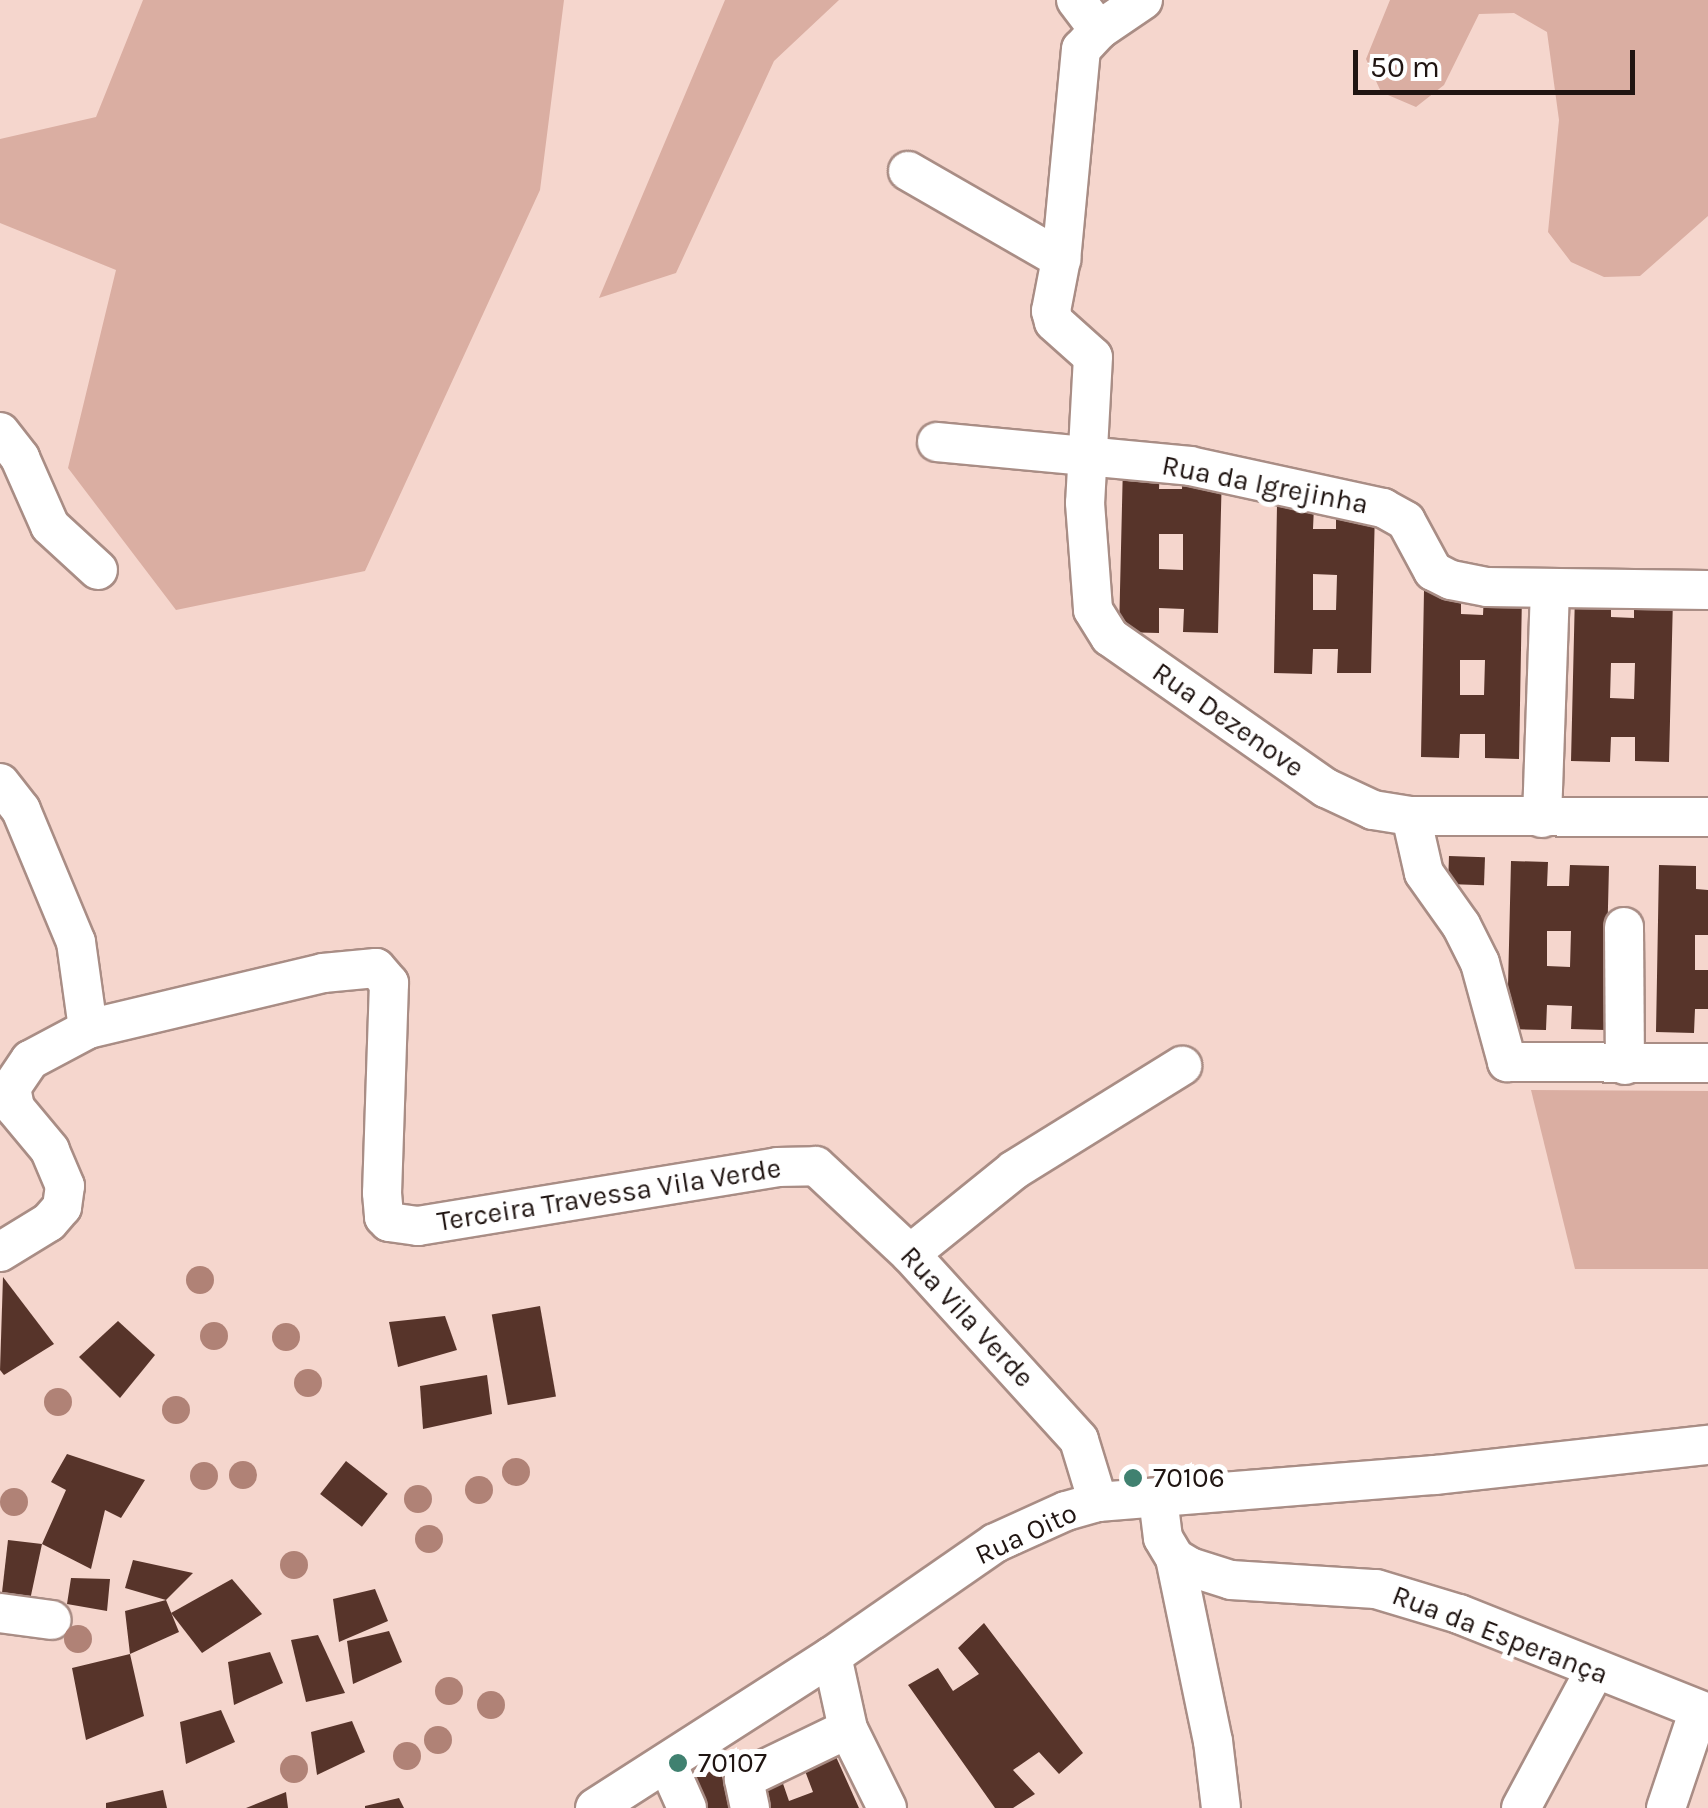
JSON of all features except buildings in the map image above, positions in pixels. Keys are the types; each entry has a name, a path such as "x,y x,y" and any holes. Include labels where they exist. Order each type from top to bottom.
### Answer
{"street":[{"path":"908,172 1061,259 1077,66 1087,15 1142,0"},
{"name":"Rua Dezenove","path":"1061,259 1052,298 1054,322 1088,348 1094,366 1086,455 1090,576 1094,610 1110,637 1326,788 1373,810 1412,816 1708,818"},
{"path":"0,432 20,458 50,526 98,570"},
{"path":"937,442 1086,455"},
{"name":"Rua da Igrejinha","path":"1086,455 1190,466 1383,508 1406,521 1433,571 1488,587 1708,590"},
{"path":"1542,818 1550,588"},
{"path":"0,784 21,810 76,942 88,1029 30,1060 11,1088 15,1108 50,1150 65,1186 62,1207 49,1222 0,1252"},
{"path":"1412,816 1424,872 1461,924 1480,964 1507,1062 1708,1064"},
{"path":"1624,927 1624,1065"},
{"name":"Terceira Travessa Vila Verde","path":"88,1029 323,973 382,970 389,983 383,1208 389,1222 418,1226 800,1164"},
{"path":"910,1254 1014,1170 1182,1066"},
{"name":"Rua Vila Verde","path":"800,1164 828,1174 910,1254 1079,1440 1098,1502"},
{"name":"Rua Oito","path":"595,1808 832,1656 995,1542 1098,1502 1435,1475 1708,1444"},
{"path":"1158,1498 1162,1538 1176,1558 1190,1649 1212,1741 1221,1808"},
{"name":"Rua da Esperança","path":"1176,1558 1231,1580 1376,1589 1459,1614 1704,1711"},
{"path":"0,1613 52,1620"},
{"path":"832,1656 848,1730 887,1808"},
{"path":"1520,1808 1595,1670"},
{"path":"1666,1808 1704,1711"},
{"path":"750,1808 741,1784 744,1779 848,1730"},
{"path":"667,1763 687,1808"}],"shaded area":[{"path":"143,0 564,0 540,190 365,571 176,610 68,468 116,270 0,223 0,139 96,117"},
{"path":"725,0 839,0 774,61 676,273 599,298"},
{"path":"1390,0 1708,0 1708,216 1640,276 1604,277 1571,262 1548,232 1559,120 1547,32 1514,13 1479,14 1444,85 1416,107 1381,92 1366,59"},
{"path":"1531,1090 1708,1091 1708,1269 1575,1269"}],"place":[{"name":"70106","path":"1133,1478"},
{"name":"70107","path":"678,1763"}]}
